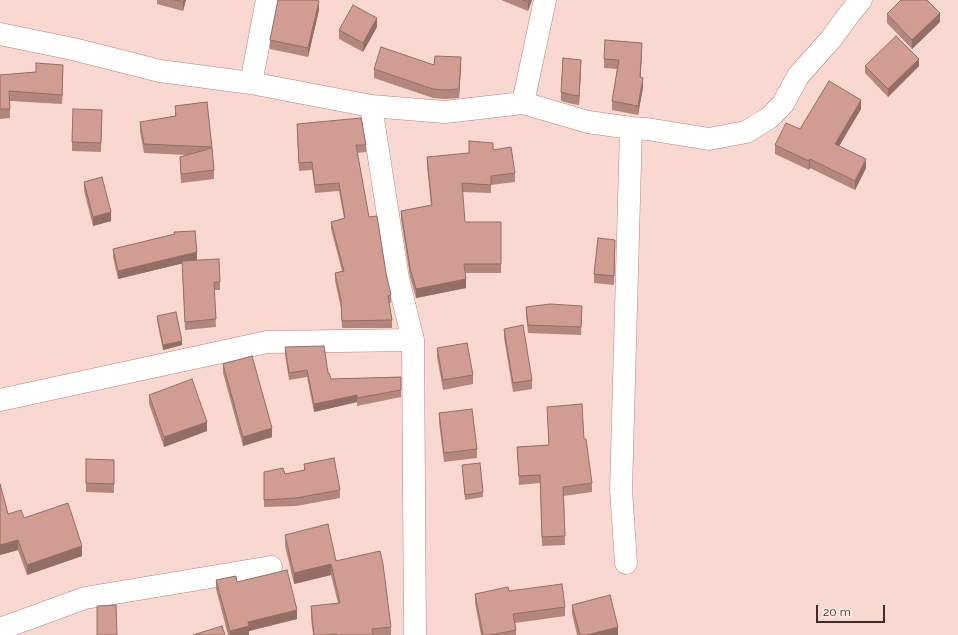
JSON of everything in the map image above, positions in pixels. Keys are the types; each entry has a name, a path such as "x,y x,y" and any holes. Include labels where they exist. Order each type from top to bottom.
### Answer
{"street":[{"path":"251,82 267,0"},
{"path":"523,103 544,0"},
{"path":"0,34 73,49 160,71 251,82 371,106 445,112 523,103 588,122 647,129 709,140 746,132 769,118 783,104 798,76 831,39 861,0"},
{"path":"371,106 398,279 413,340 415,635"},
{"path":"626,563 621,490 631,128"},
{"path":"0,400 267,342 413,340"},
{"path":"0,629 86,598 271,567"}],"building":[{"path":"278,0 319,1 308,48 270,40"},
{"path":"901,0 927,0 940,13 912,40 887,14"},
{"path":"353,5 377,18 363,43 339,30"},
{"path":"896,36 919,59 888,89 865,66"},
{"path":"605,40 642,43 640,77 643,78 638,106 612,101 619,60 604,59"},
{"path":"381,47 434,65 435,56 461,57 459,89 433,89 374,69"},
{"path":"563,58 581,60 579,96 561,92"},
{"path":"36,63 63,65 62,95 9,91 10,109 0,109 0,75 36,72"},
{"path":"829,81 861,100 835,144 866,159 855,181 810,159 809,161 775,145 786,123 800,129"},
{"path":"207,102 212,147 144,144 140,122 176,116 175,106"},
{"path":"73,109 102,110 101,143 72,142"},
{"path":"361,118 366,145 356,145 369,217 377,216 391,295 388,296 392,320 342,321 341,300 335,273 344,271 331,222 345,218 339,183 315,185 312,162 299,163 297,124"},
{"path":"469,141 493,143 493,150 511,147 515,173 491,176 491,185 462,183 465,222 501,222 501,264 464,264 466,279 416,289 410,268 401,211 432,205 427,157 469,153"},
{"path":"212,148 214,170 181,174 180,157"},
{"path":"102,177 111,212 93,217 84,182"},
{"path":"195,231 197,252 118,271 113,249 175,234 174,232"},
{"path":"598,238 615,240 614,276 594,274"},
{"path":"219,259 220,282 214,282 216,319 185,322 182,261"},
{"path":"550,304 582,306 581,327 528,325 526,307"},
{"path":"176,312 182,341 163,345 157,316"},
{"path":"523,325 532,380 513,383 504,329"},
{"path":"467,343 473,375 443,380 437,348"},
{"path":"324,346 328,373 331,379 401,377 401,390 357,398 357,395 314,404 307,370 289,373 285,347"},
{"path":"252,356 272,428 243,437 223,364"},
{"path":"192,379 207,422 164,437 149,395"},
{"path":"582,404 584,439 586,439 592,483 563,487 565,536 542,537 540,475 519,476 517,447 549,445 547,407"},
{"path":"472,409 477,449 444,453 439,413"},
{"path":"334,458 340,490 296,498 264,500 264,472 283,468 285,474 305,470 304,464"},
{"path":"86,459 114,460 114,484 86,483"},
{"path":"480,463 483,492 465,495 462,465"},
{"path":"0,484 8,514 21,510 24,518 68,503 82,546 27,565 18,540 0,545"},
{"path":"328,524 336,561 380,551 391,627 372,629 373,635 314,635 311,606 340,603 331,564 294,573 285,535"},
{"path":"287,570 297,610 248,622 249,626 230,631 216,580 236,576 237,582"},
{"path":"562,584 565,607 513,614 516,630 483,635 475,594 508,587 509,591"},
{"path":"610,595 618,627 587,635 580,635 572,605"},
{"path":"116,605 117,635 97,635 97,606"},
{"path":"222,626 225,635 193,635"}]}
